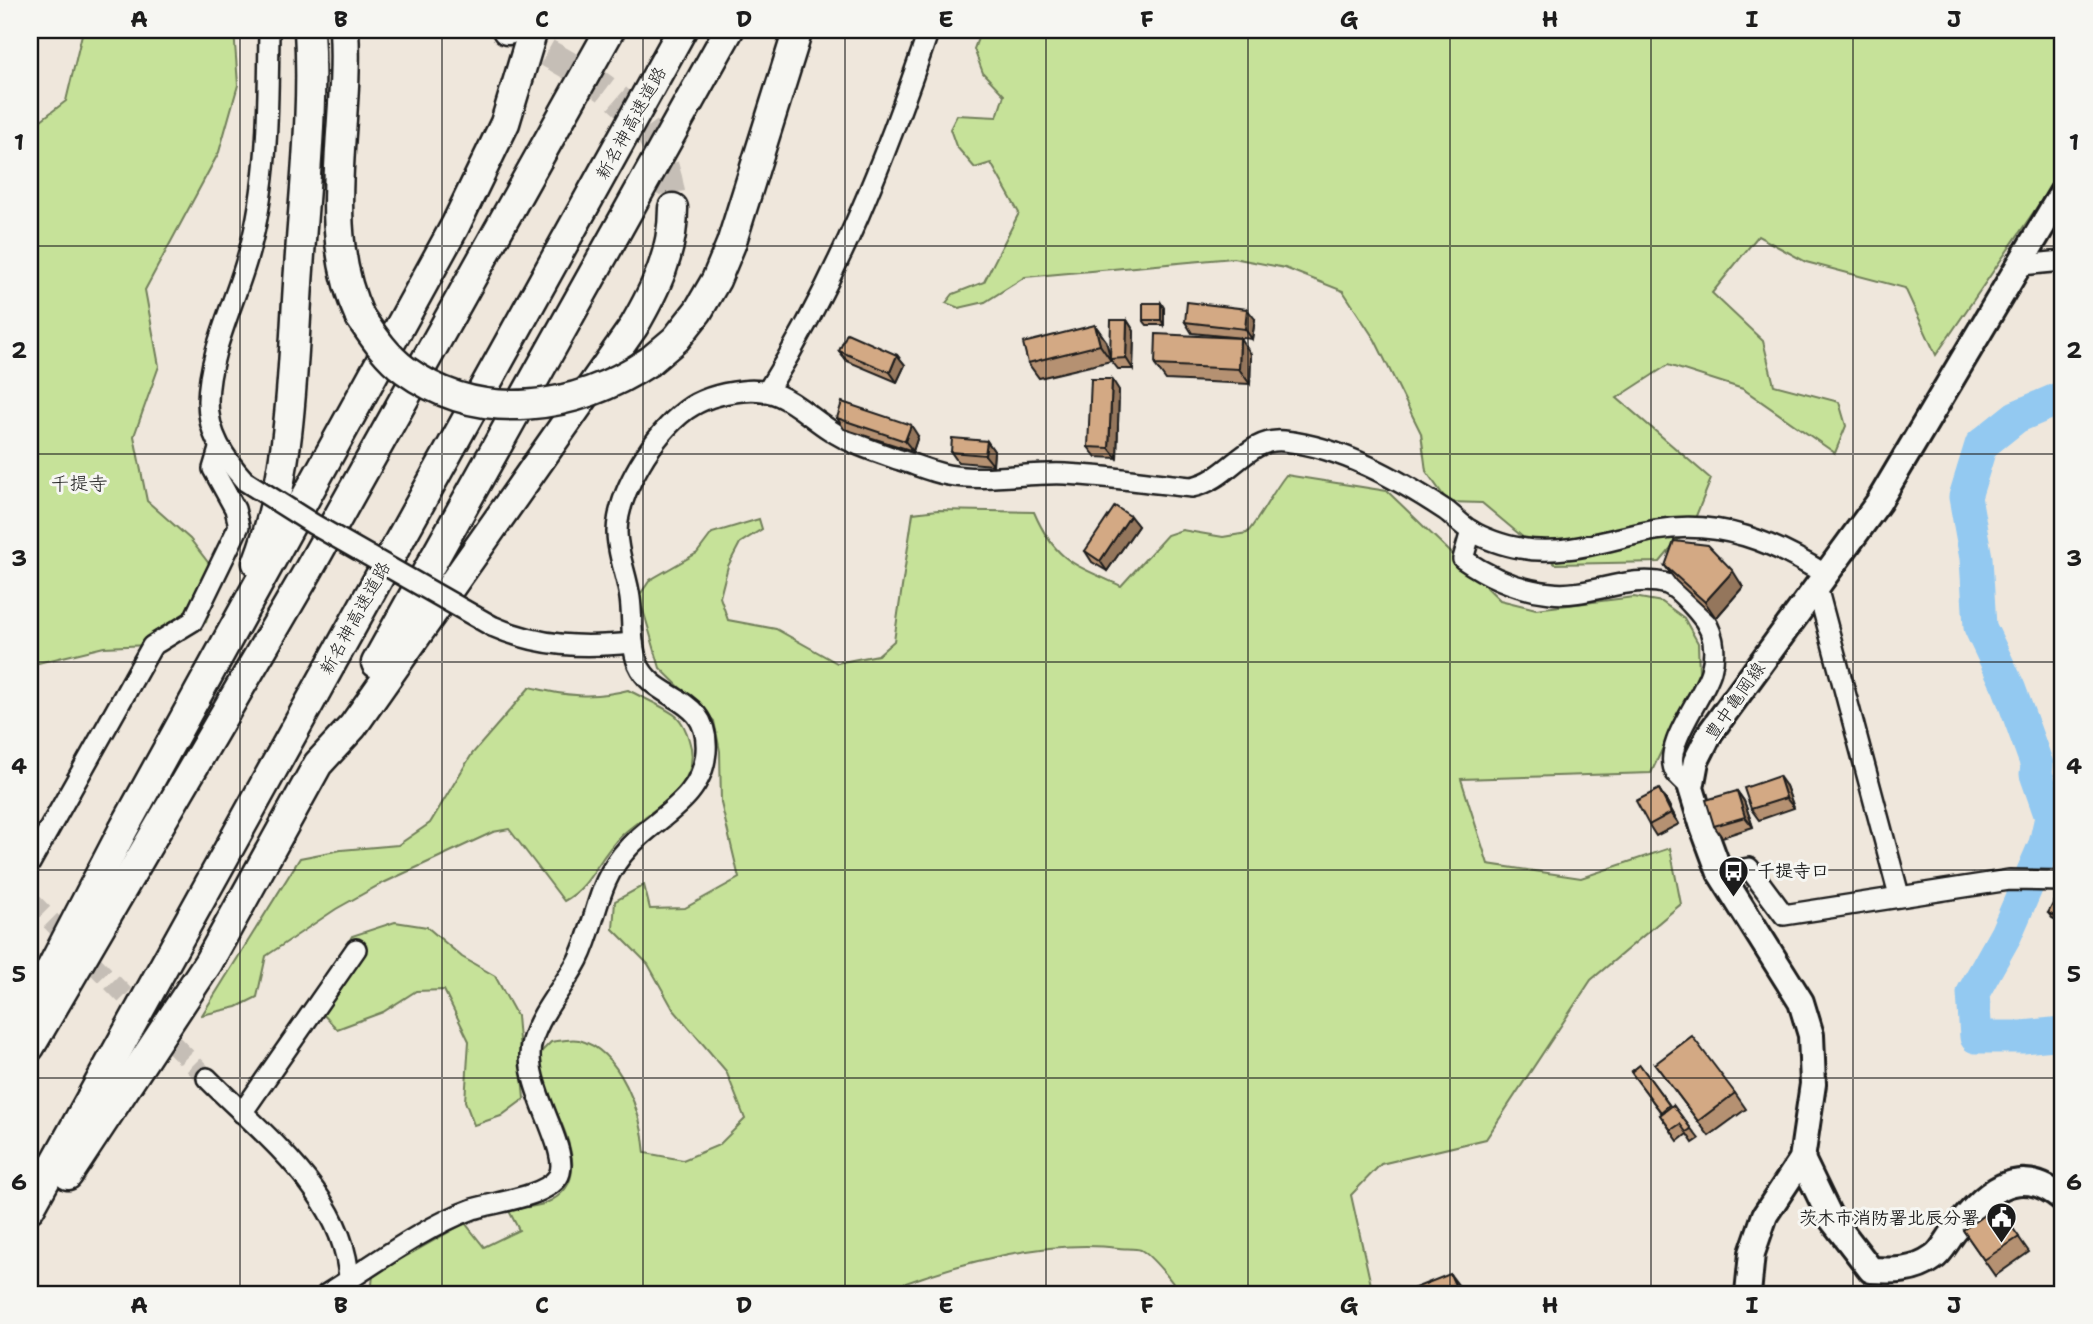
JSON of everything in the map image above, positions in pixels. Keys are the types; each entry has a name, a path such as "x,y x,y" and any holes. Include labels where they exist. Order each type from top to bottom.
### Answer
{"highway":[{"path":"207,674 259,557 281,470 289,412 310,108 309,30"},
{"path":"344,30 345,100 338,232 349,294 360,317 380,346 431,386 463,398 499,405 533,405 566,401 622,380 650,361 683,330 716,280 731,244 798,30"},
{"path":"30,1009 207,674 455,226 505,123 533,30"},
{"path":"30,1047 308,571 610,30"},
{"name":"新名神高速道路","path":"30,1208 682,30"},
{"path":"30,1222 56,1195 208,963 729,30"},
{"path":"318,764 353,726 634,326 660,279 668,254 673,208"}],"main road":[{"name":"豊中亀岡線","path":"1691,788 1696,761 1710,733 1878,503 2022,265 2063,191"},
{"path":"1691,788 1720,873 1801,1002 1811,1035 1813,1084 1802,1159 1765,1215 1752,1253 1748,1294"},
{"path":"1802,1159 1830,1217 1871,1270 1903,1272 1933,1258 1965,1217 1997,1187 2027,1181 2063,1199"}],"street":[{"path":"269,30 261,189 250,251 211,381 208,402 219,449 245,481 313,524 521,639 584,648 633,643"},
{"path":"768,390 827,289 867,197 929,30"},
{"path":"2022,265 2063,261"},
{"path":"327,1294 349,1287 445,1222 470,1210 541,1190 555,1182 562,1171 561,1156 532,1077 529,1055 532,1038 579,958 598,896 610,868 648,828 678,806 695,788 706,751 706,734 699,718 688,705 648,679 638,665 633,643 631,601 619,552 617,531 621,508 631,478 686,411 711,398 741,391 768,390 793,400 831,431 861,446 950,475 1022,477 1063,474 1192,487 1207,484 1221,476 1254,447 1281,441 1311,446 1357,461 1445,510 1471,531 1520,549 1579,549 1657,530 1707,526 1739,533 1789,552 1822,581 1899,895"},
{"path":"30,863 152,646 193,621 239,526 235,509 213,469 219,449"},
{"path":"1471,531 1463,559 1500,580 1553,594 1644,582 1669,584 1702,617 1714,640 1713,664 1707,686 1683,726 1672,754 1675,771 1691,788"},
{"path":"1720,873 1749,868 1784,915 2009,880 2063,881"},
{"path":"242,1113 356,949"},
{"path":"207,1078 317,1190 339,1230 349,1287"}],"green space":[{"path":"83,30 234,30 238,85 219,152 145,290 159,366 134,436 147,501 190,539 220,578 206,622 171,644 104,647 30,665 30,123 37,123 66,101"},
{"path":"981,30 2063,30 2063,169 1936,355 1905,288 1806,262 1758,236 1712,293 1763,341 1774,385 1839,402 1846,426 1835,453 1743,389 1668,365 1617,398 1711,479 1694,521 1660,562 1555,564 1482,503 1448,502 1426,471 1421,433 1375,340 1343,291 1285,268 1233,258 1025,277 985,302 959,308 946,303 953,294 984,282 1019,213 991,163 975,168 956,146 950,129 957,115 997,117 1004,95 983,73 974,49"},
{"path":"1286,475 1387,491 1500,600 1536,609 1634,597 1662,602 1684,618 1698,643 1699,672 1651,773 1461,779 1488,864 1581,878 1670,848 1681,904 1591,980 1486,1139 1381,1164 1351,1195 1373,1294 1179,1294 1162,1270 1141,1250 1090,1246 1060,1247 996,1257 934,1274 877,1294 371,1294 373,1275 465,1223 484,1247 519,1230 508,1209 542,1205 562,1193 570,1179 570,1147 544,1082 538,1055 551,1042 579,1040 594,1046 607,1057 618,1070 634,1103 645,1153 683,1160 719,1145 745,1119 726,1071 673,1009 648,964 613,929 615,901 644,885 650,909 685,908 739,878 721,803 720,751 714,721 660,668 639,596 650,580 697,553 712,533 759,519 762,529 740,543 728,566 720,597 728,620 776,629 837,663 878,655 894,641 913,513 938,510 1034,512 1050,541 1068,559 1121,586 1167,535 1182,530 1223,537 1247,533"},
{"path":"530,687 579,695 603,695 628,690 671,712 686,730 692,757 682,784 659,807 620,837 581,888 564,901 509,829 493,832 379,885 336,909 266,956 257,997 237,1007 202,1015 300,858 341,850 398,845 430,823 472,754"},
{"path":"395,922 427,927 462,957 495,976 517,1016 524,1099 501,1116 474,1125 465,1101 469,1041 444,990 416,991 383,1012 337,1029 318,1009 333,970 352,936"}],"building":[{"path":"1187,302 1247,309 1245,329 1185,322"},
{"path":"1143,303 1161,303 1161,320 1143,320"},
{"path":"1111,320 1127,320 1126,358 1110,359"},
{"path":"1095,325 1100,345 1028,363 1023,343"},
{"path":"847,333 897,355 890,372 839,351"},
{"path":"1156,334 1240,338 1239,369 1155,365"},
{"path":"1091,379 1112,379 1109,448 1088,447"},
{"path":"842,402 911,425 905,441 837,418"},
{"path":"952,438 987,441 985,455 951,452"},
{"path":"1115,506 1130,516 1100,561 1085,551"},
{"path":"1674,541 1708,545 1733,571 1705,602 1665,566"},
{"path":"1779,776 1786,798 1751,809 1744,788"},
{"path":"1659,789 1671,813 1649,825 1636,801"},
{"path":"1737,791 1745,817 1714,826 1706,800"},
{"path":"2056,898 2063,901 2059,918 2048,913"},
{"path":"1692,1036 1735,1093 1698,1121 1655,1064"},
{"path":"1640,1065 1669,1105 1661,1112 1631,1072"},
{"path":"1673,1105 1691,1129 1686,1132 1680,1124 1671,1130 1660,1115"},
{"path":"1997,1206 2019,1237 1984,1260 1963,1230"},
{"path":"1450,1274 1459,1294 1400,1294"},
{"path":"2033,1287 2036,1294 2014,1294"}],"waterway":[{"path":"2063,397 2016,417 1981,445 1965,497 1976,558 1980,627 2009,688 2037,765 2036,774 2051,817 2045,844 2006,934 1973,993 1976,1037 2023,1037 2063,1033"}],"tunnel":[{"path":"510,32 594,81 638,119 655,144 667,173 673,208"},
{"path":"30,900 207,1078"}],"place":[{"name":"千提寺口","path":"1734,898"},
{"name":"茨木市消防署北辰分署","path":"2002,1245"}],"district":[{"name":"千提寺","path":"79,483"}]}
